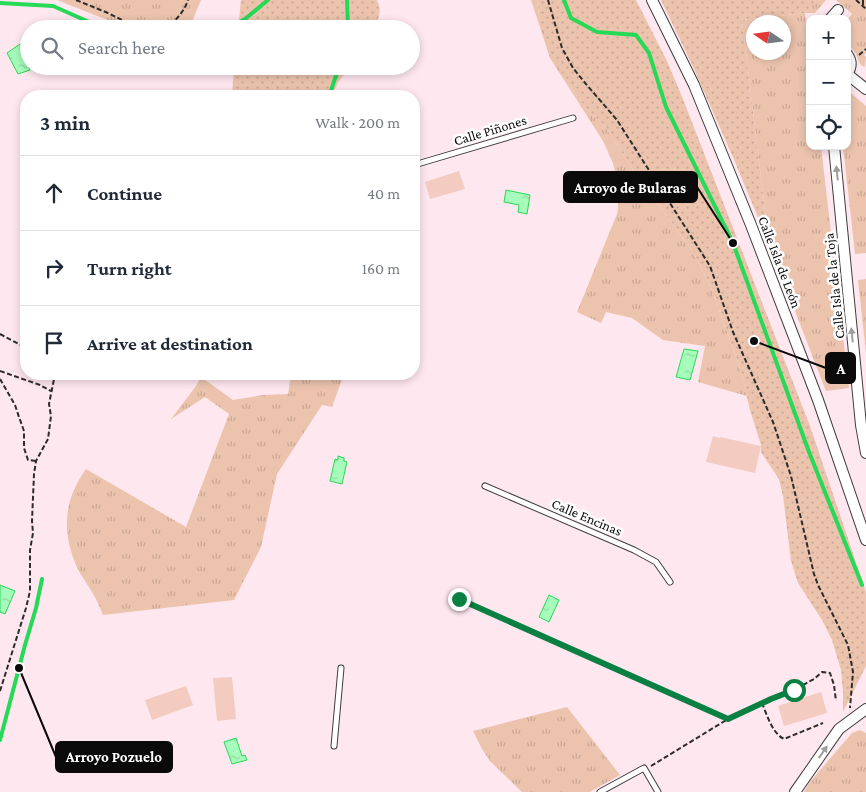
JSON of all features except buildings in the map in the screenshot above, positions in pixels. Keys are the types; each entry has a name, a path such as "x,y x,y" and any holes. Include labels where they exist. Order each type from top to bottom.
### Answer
{"street":[{"name":"Calle Isla de León","path":"652,0 694,85 751,225 818,400 866,540"},
{"path":"834,15 838,10"},
{"path":"851,77 866,89"},
{"name":"Calle Isla de la Toja","path":"834,150 861,425 866,453"},
{"path":"795,792 839,729 866,710"},
{"path":"854,718 866,718"}],"lane":[{"name":"Calle Piñones","path":"420,163 573,118"},
{"name":"Calle Encinas","path":"485,486 634,550 656,562 670,582"},
{"path":"334,746 341,668"},
{"path":"600,792 644,768 658,792"}],"path":[{"path":"76,0 122,20"},
{"path":"174,20 184,10 188,0"},
{"path":"548,0 562,48 573,68 617,120 710,266 733,332 773,422 791,476 818,585 848,645 853,672 849,710 854,718"},
{"path":"856,0 866,9"},
{"path":"863,0 863,7"},
{"path":"0,334 20,345"},
{"path":"0,370 20,378"},
{"path":"0,379 15,405 22,424 24,448 28,460 36,461"},
{"path":"27,380 51,392"},
{"path":"0,691 30,590 34,474 36,461 48,439 51,416 49,404 53,380"},
{"path":"459,599 728,719"},
{"path":"645,770 728,719 794,690 814,679 822,672 830,674 834,685 836,701"},
{"path":"762,703 778,736 784,739 823,723"}],"green space":[{"path":"57,0 201,0 193,20 107,20"},
{"path":"241,0 377,0 380,11 377,20 239,20"},
{"path":"531,0 537,0 539,15 569,85 585,107 607,129 641,183 693,252 711,287 741,371 747,396 698,382 705,346 663,340 632,318 606,312 601,323 577,312 617,214 617,180 613,163 603,141 550,58"},
{"path":"537,0 636,0 667,61 810,426 866,592 866,666 843,712 841,670 832,640 822,620 798,583 791,561 779,479 761,452 761,445 741,371 711,287 693,252 641,183 607,129 585,107 569,85 552,57 539,15"},
{"path":"661,0 816,0 805,13 746,15 746,20 742,20 769,244 735,162"},
{"path":"816,0 826,0 815,13 805,13"},
{"path":"836,0 866,0 865,67 860,64 851,47 852,14"},
{"path":"805,13 806,150 821,150 849,388 826,391 769,244 747,60 791,60 791,15 787,15"},
{"path":"742,20 746,20 746,53"},
{"path":"233,75 344,75 334,90 232,90"},
{"path":"851,93 866,106 866,253 855,254 843,150 851,150"},
{"path":"866,279 866,353 858,280"},
{"path":"199,380 205,380 233,400 263,395 288,394 290,380 342,380 332,407 322,405 277,474 261,547 234,600 103,615 76,564 68,536 67,524 70,501 86,469 186,527 229,414 205,397 171,419"},
{"path":"567,707 620,775 590,792 522,792 490,761 473,731"},
{"path":"860,730 866,733 866,792 804,792 809,783 852,733"}],"shaded area":[{"path":"459,171 465,189 430,199 425,182"},
{"path":"713,436 761,446 755,473 706,462"},
{"path":"232,677 236,719 217,721 213,678"},
{"path":"186,686 193,705 152,720 145,700"},
{"path":"821,692 827,713 784,726 778,706"}],"water":[{"path":"20,44 20,73 18,74 7,53"},
{"path":"506,190 530,195 527,214 518,212 519,205 504,202"},
{"path":"684,349 698,351 690,380 676,377"},
{"path":"338,456 344,458 344,461 347,462 342,484 330,481 335,459 338,460"},
{"path":"0,585 15,591 5,614 0,612"},
{"path":"549,595 559,600 549,622 539,617"},
{"path":"236,738 242,756 245,755 247,760 232,764 224,742"}],"waterway":[{"path":"243,20 268,0"},
{"path":"347,0 348,20"},
{"path":"564,0 571,18 597,32 636,35 649,53 666,107 733,243 809,452 862,585"},
{"path":"0,3 53,6 85,20"},
{"path":"331,90 336,75"},
{"path":"0,740 36,608 42,579"}],"place":[{"name":"Arroyo de Bularas","path":"733,243"},
{"name":"A","path":"754,341"},
{"name":"Arroyo Pozuelo","path":"19,668"}],"route":[{"path":"459,599 728,719 794,690"}]}
